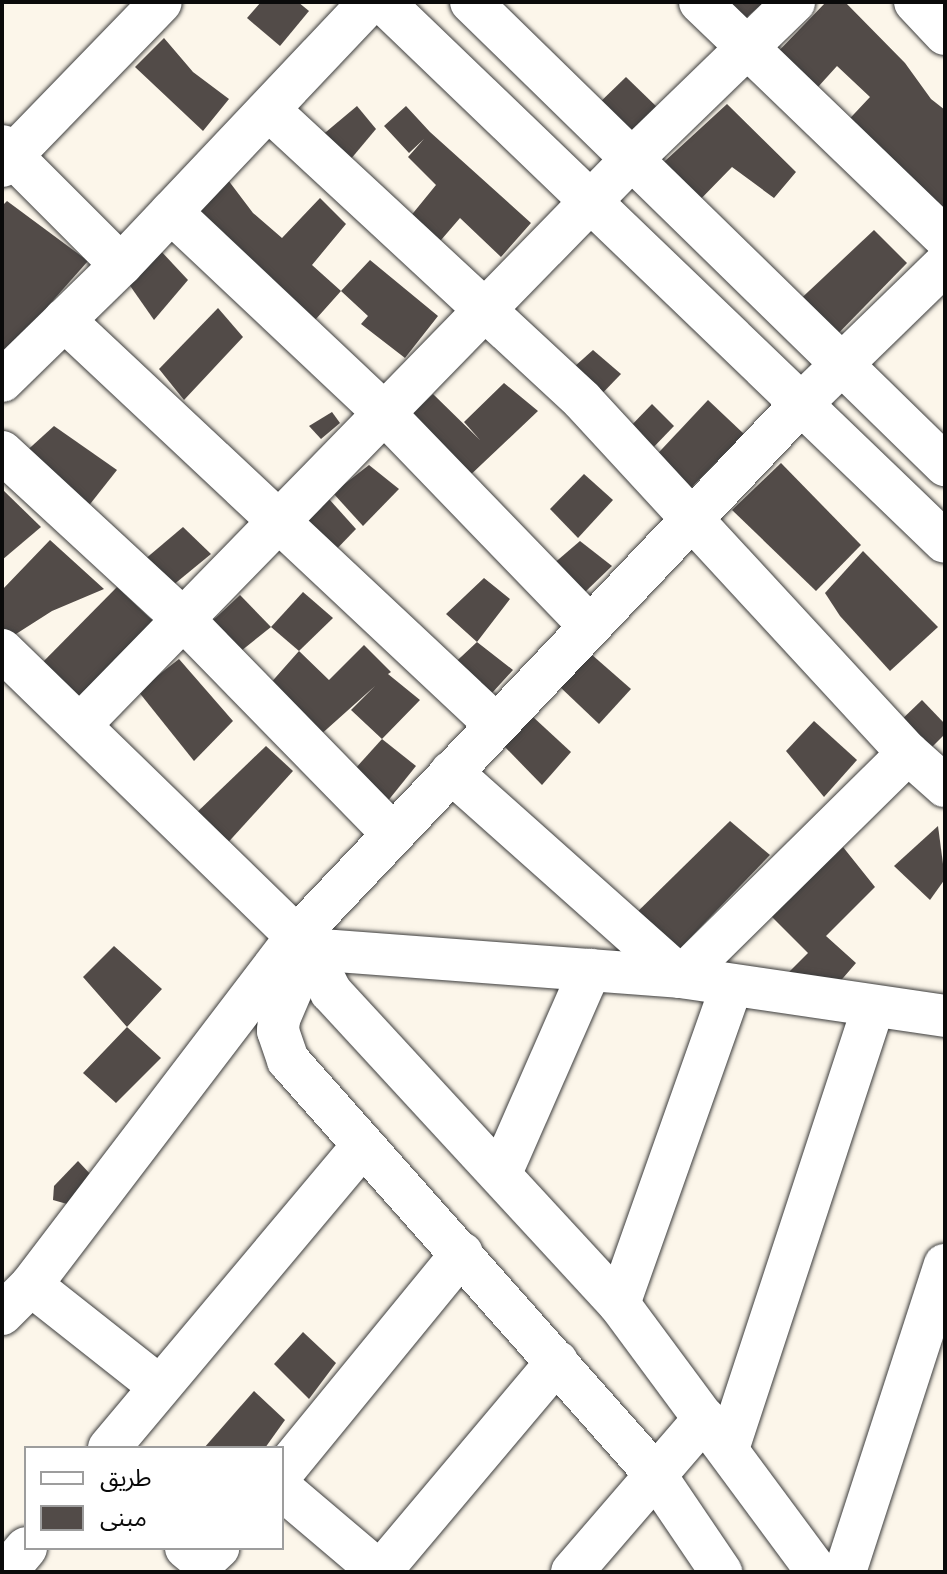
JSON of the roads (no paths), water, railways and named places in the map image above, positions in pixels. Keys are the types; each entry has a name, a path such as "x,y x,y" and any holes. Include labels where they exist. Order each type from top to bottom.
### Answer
{"street":[{"path":"121,265 5,156 161,2"},
{"path":"2,381 121,265 370,2"},
{"path":"383,2 945,542"},
{"path":"471,2 945,465"},
{"path":"700,2 945,238"},
{"path":"80,725 632,159 794,2"},
{"path":"915,2 945,34"},
{"path":"269,110 582,400 908,753 945,786"},
{"path":"171,212 384,413 589,625"},
{"path":"159,1386 16,1300 393,834 800,405 945,264"},
{"path":"64,320 496,725"},
{"path":"2,452 183,619 393,834"},
{"path":"2,650 302,943 331,992 619,1304 817,1572"},
{"path":"681,977 908,753"},
{"path":"451,772 681,977"},
{"path":"302,943 681,977 945,1016"},
{"path":"302,943 279,1019 282,1047 288,1060 654,1473 721,1572"},
{"path":"501,1173 590,970"},
{"path":"619,1304 732,985"},
{"path":"572,1572 654,1473 717,1434 873,1007"},
{"path":"111,1446 362,1147"},
{"path":"284,1471 462,1253"},
{"path":"845,1572 945,1265"},
{"path":"284,1491 380,1572 557,1362"},
{"path":"6,1572 24,1550"},
{"path":"188,1550 203,1562 216,1550"}]}
